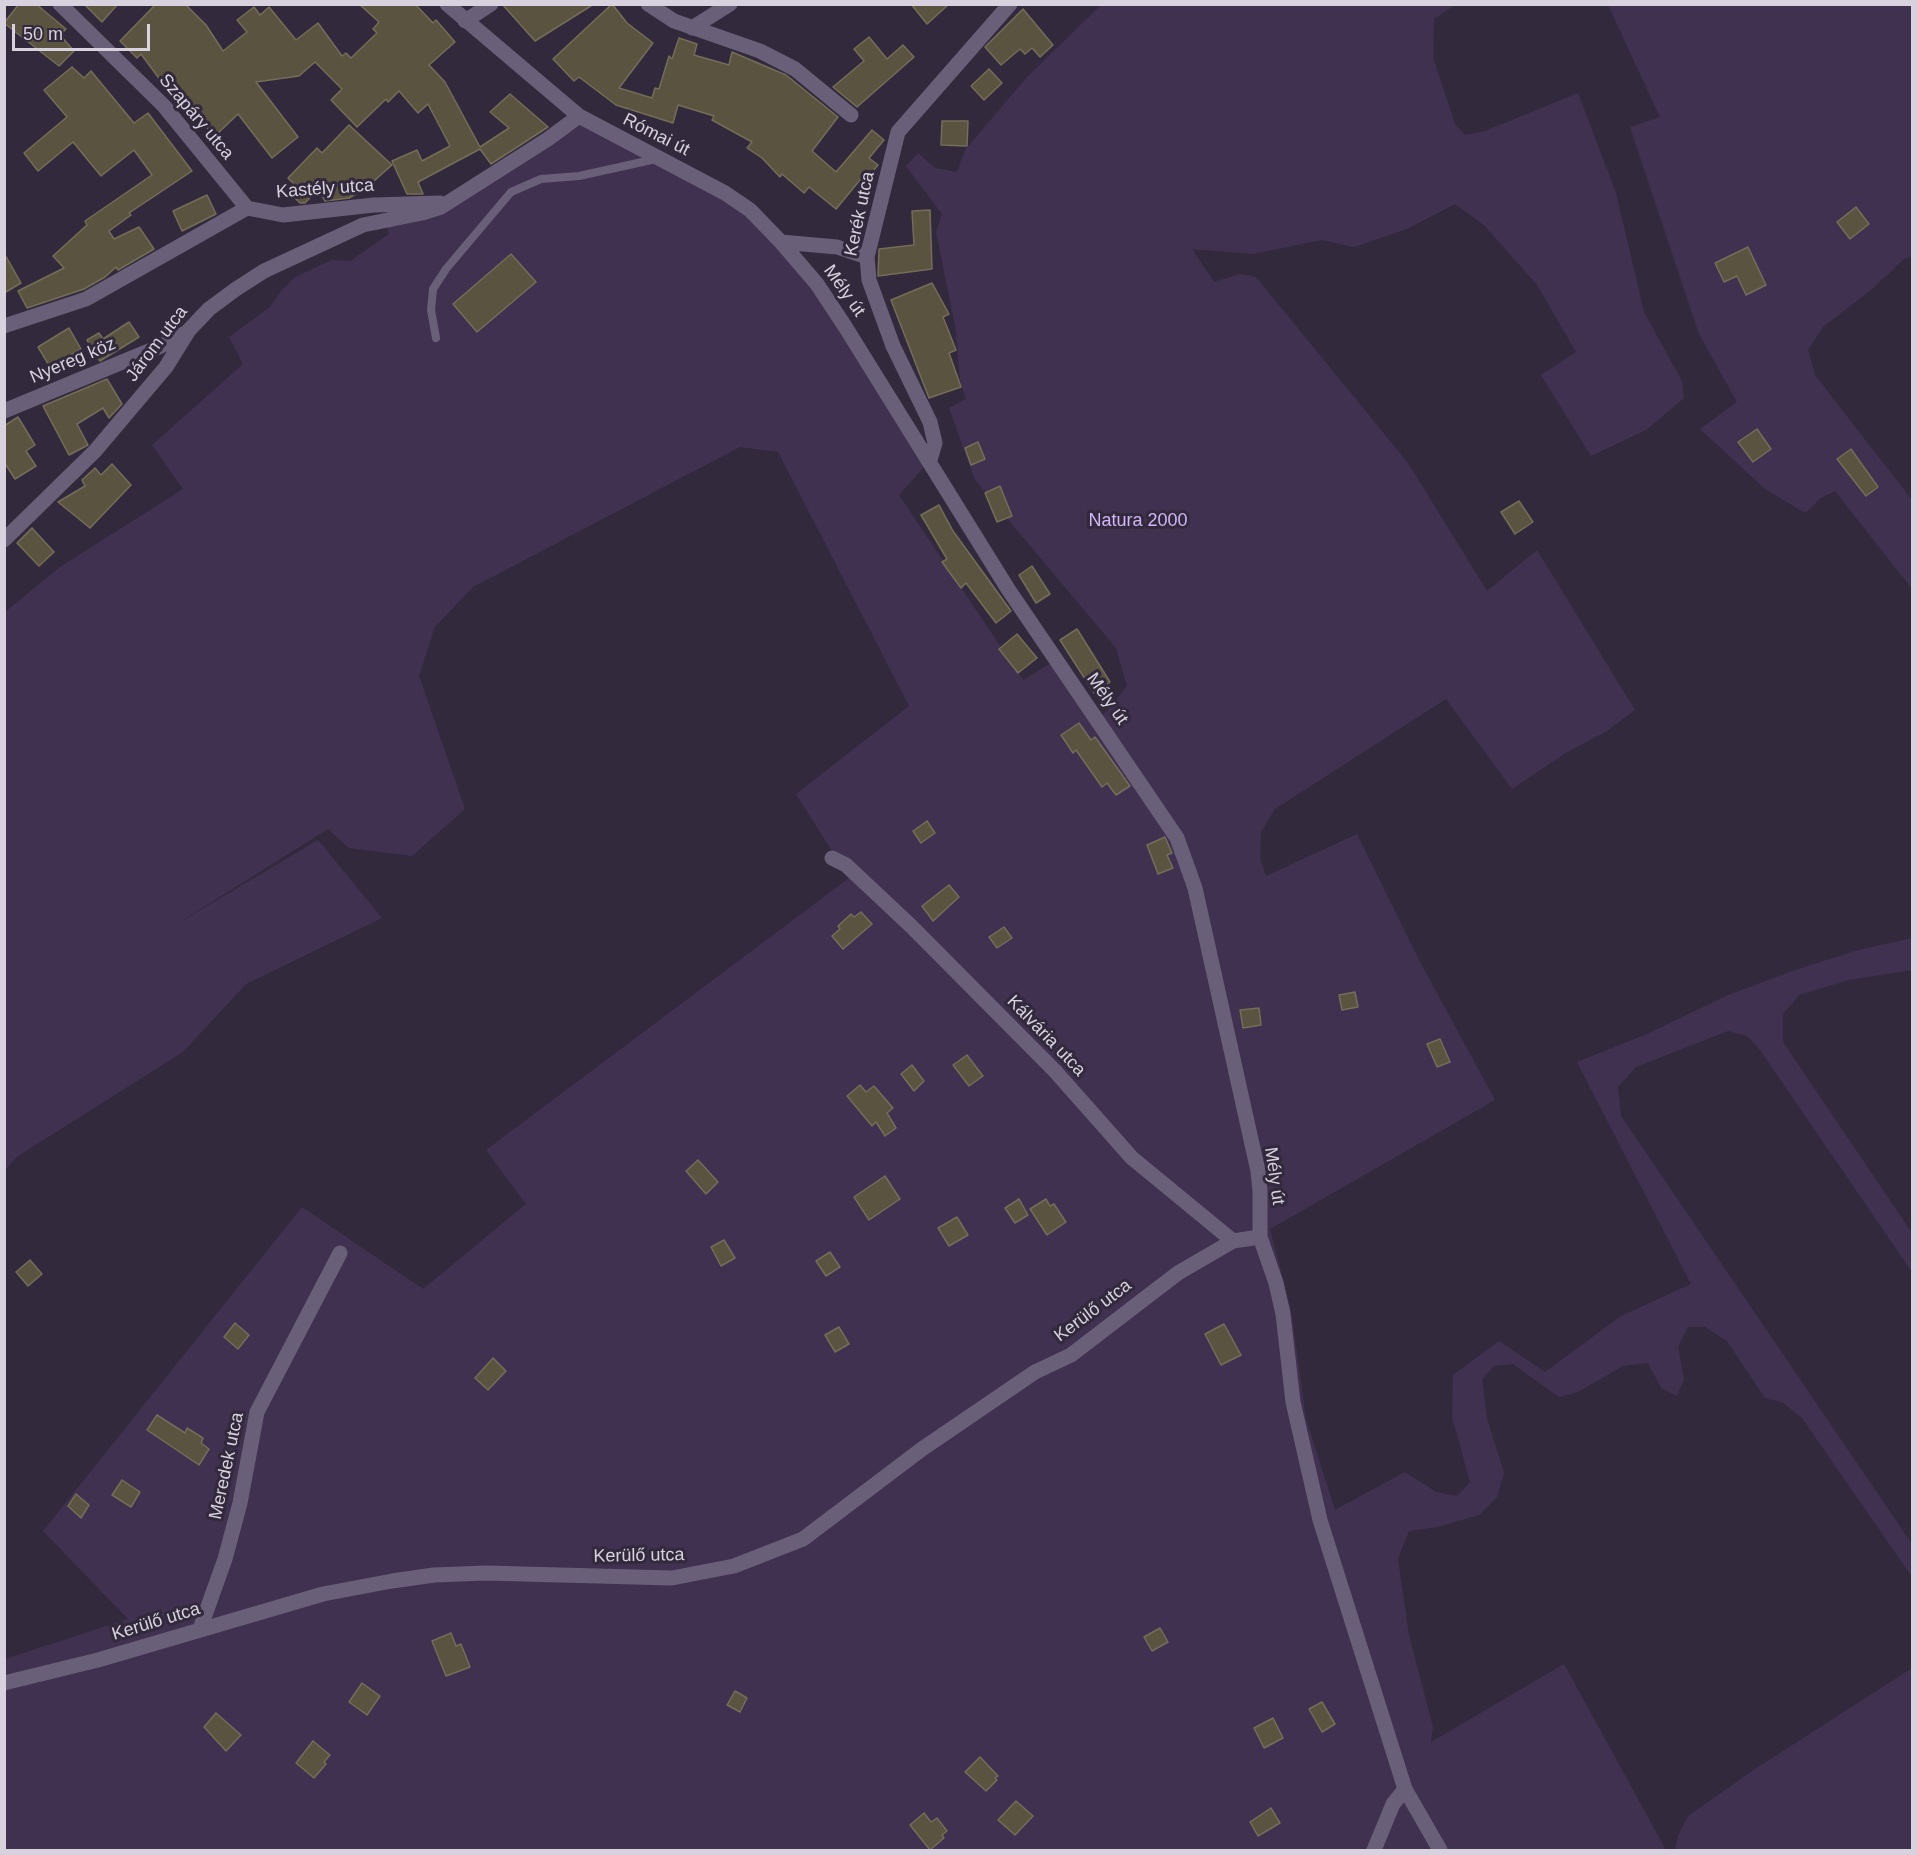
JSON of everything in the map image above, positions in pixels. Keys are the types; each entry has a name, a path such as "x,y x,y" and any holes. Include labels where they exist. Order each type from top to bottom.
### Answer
{"street":[{"name":"Szapáry utca","path":"60,4 164,106 247,208"},
{"name":"Római út","path":"447,4 579,116 725,193 750,210 781,242"},
{"path":"465,21 491,4"},
{"path":"648,4 658,13 692,28 760,51 795,69 851,115"},
{"path":"692,28 730,4"},
{"name":"Kerék utca","path":"930,460 935,443 930,422 893,346 869,280 867,257 898,132 1010,4"},
{"path":"447,204 548,139 579,116"},
{"name":"Kastély utca","path":"247,208 283,215 374,205 447,204"},
{"name":"Járom utca","path":"4,540 95,451 124,419 166,367 189,330 209,309 264,271 363,225 422,213 447,204"},
{"path":"4,327 86,299 247,208"},
{"path":"781,242 837,247 867,257"},
{"name":"Mély út","path":"781,242 817,284 930,460 1008,589 1176,838 1187,863 1258,1171 1260,1237 1276,1283 1283,1314 1293,1402 1320,1520 1405,1789 1440,1851"},
{"name":"Nyereg köz","path":"4,411 161,346 189,330"},
{"name":"Kálvária utca","path":"832,858 846,865 911,926 1055,1071 1132,1158 1233,1242"},
{"name":"Kerülő utca","path":"4,1683 98,1660 323,1594 434,1575 486,1573 672,1578 734,1566 803,1539 830,1521 922,1449 1035,1372 1071,1354 1154,1289 1233,1242 1260,1237"},
{"name":"Meredek utca","path":"200,1629 225,1559 240,1503 257,1412 340,1253"},
{"path":"1374,1851 1393,1804 1405,1789"}],"lane":[{"path":"436,338 431,310 433,289 446,269 512,192 541,179 579,176 657,159"}],"green space":[{"name":"Natura 2000","path":"1101,5 1455,5 1434,19 1433,57 1455,124 1465,135 1485,131 1578,93 1616,193 1644,312 1682,381 1684,398 1646,430 1591,456 1541,375 1576,352 1537,285 1485,226 1455,204 1407,229 1354,247 1321,240 1253,254 1192,249 1214,282 1240,274 1256,277 1408,463 1487,591 1537,550 1635,710 1607,731 1564,754 1512,789 1446,699 1275,809 1261,832 1260,858 1266,876 1357,834 1417,956 1495,1100 1270,1229 1291,1310 1306,1419 1335,1510 1405,1472 1436,1492 1457,1496 1470,1482 1452,1417 1453,1375 1499,1341 1545,1372 1621,1316 1691,1284 1577,1062 1647,1034 1728,995 1795,970 1855,951 1912,938 1912,970 1849,980 1799,995 1783,1014 1783,1042 1912,1233 1912,1272 1760,1050 1747,1036 1728,1031 1636,1067 1618,1087 1621,1116 1912,1544 1912,1577 1802,1418 1782,1402 1765,1398 1727,1341 1705,1327 1688,1327 1678,1347 1684,1379 1677,1396 1661,1388 1648,1363 1623,1366 1578,1392 1559,1397 1513,1364 1494,1366 1482,1379 1487,1418 1504,1473 1497,1497 1479,1515 1437,1527 1409,1531 1398,1559 1409,1635 1433,1727 1431,1742 1564,1664 1666,1850 5,1850 5,1659 128,1619 43,1531 302,1207 423,1289 526,1204 486,1150 849,878 796,794 909,706 778,452 740,447 473,587 435,627 419,676 465,809 412,856 349,848 328,829 175,925 318,840 382,918 246,984 183,1052 18,1156 5,1170 5,612 60,567 183,489 152,445 243,364 229,337 270,307 295,277 332,260 350,261 389,234 384,219 422,213 579,116 695,177 781,242 930,460 899,495 1023,680 1056,660 1097,718 1107,711 1127,686 1116,648 975,480 949,408 966,399 960,382 956,331 936,232 942,214 906,166 918,153 935,168 957,172 965,150 1027,77"},
{"path":"1608,5 1912,5 1912,256 1905,258 1871,290 1823,327 1808,350 1815,375 1912,500 1912,589 1835,491 1821,498 1805,513 1765,489 1700,429 1737,402 1699,334 1630,127 1660,117"},
{"path":"1912,1668 1912,1850 1675,1850 1678,1836 1688,1816 1752,1771"}],"building":[{"path":"19,4 36,4 66,29 60,35 74,51 59,66 4,23"},
{"path":"84,4 118,4 102,22"},
{"path":"156,4 185,4 206,25 223,51 247,32 237,20 254,7 260,15 269,7 296,40 318,23 342,56 346,53 351,58 377,33 373,29 379,22 359,4 415,4 433,23 436,20 455,42 429,65 445,82 480,147 509,128 490,112 510,94 548,127 491,164 480,149 418,182 423,194 407,194 392,161 417,150 422,161 450,146 428,104 418,113 399,91 388,102 386,99 357,127 331,100 342,89 315,62 299,76 256,82 298,137 272,158 238,114 215,136 161,81 141,54 137,58 120,41"},
{"path":"502,4 594,4 535,41"},
{"path":"612,4 627,23 653,43 619,88 652,98 655,88 659,89 669,56 672,59 679,38 697,44 694,55 729,65 732,52 786,75 838,117 812,151 836,172 872,130 884,140 869,158 878,165 868,177 865,174 836,209 809,187 804,193 782,174 780,177 762,158 747,148 752,142 712,120 714,116 678,105 673,123 616,105 579,77 574,81 553,59"},
{"path":"911,4 949,4 927,24"},
{"path":"1023,9 1053,45 1040,57 1032,48 1025,54 1020,49 1001,65 985,47"},
{"path":"869,37 887,59 903,45 914,57 857,107 833,87 864,61 854,49"},
{"path":"72,67 84,78 91,71 134,123 148,113 192,171 129,213 131,215 109,231 114,239 139,227 154,249 118,270 116,267 105,277 84,289 27,308 18,291 64,268 53,256 87,225 85,221 152,175 134,150 101,176 73,142 38,171 24,153 67,117 44,90"},
{"path":"989,69 1002,83 984,100 971,86"},
{"path":"942,121 968,121 967,146 941,145"},
{"path":"349,125 392,165 366,188 349,198 325,201 318,189 305,203 300,203 287,190 294,184 288,178 317,148 322,153"},
{"path":"207,195 216,214 182,231 173,211"},
{"path":"1856,207 1869,224 1850,239 1837,222"},
{"path":"930,210 932,269 878,276 879,249 914,245 912,211"},
{"path":"1748,247 1766,285 1746,295 1737,276 1724,282 1715,263"},
{"path":"4,253 21,283 4,293"},
{"path":"511,254 536,282 477,332 453,304"},
{"path":"932,283 949,314 943,317 956,350 949,353 961,387 929,398 891,300"},
{"path":"129,322 139,337 100,361 87,340 99,333 103,339"},
{"path":"69,328 81,349 50,367 38,347"},
{"path":"107,379 122,404 109,418 103,408 77,424 88,445 69,455 43,406"},
{"path":"18,417 35,445 26,451 36,466 15,479 4,462 4,426"},
{"path":"1757,429 1771,449 1753,462 1738,442"},
{"path":"978,442 985,459 971,465 965,448"},
{"path":"1851,449 1878,487 1866,496 1837,459"},
{"path":"112,464 131,485 90,528 58,502 85,486 82,480 95,468 101,475"},
{"path":"1000,486 1012,516 997,522 985,493"},
{"path":"1519,501 1533,522 1515,534 1501,512"},
{"path":"939,505 953,531 1011,611 996,623 966,583 961,588 942,562 947,559 921,515"},
{"path":"32,528 54,552 39,566 17,543"},
{"path":"1032,566 1050,594 1036,603 1019,575"},
{"path":"1077,629 1110,682 1094,693 1060,640"},
{"path":"1017,634 1037,658 1018,673 999,649"},
{"path":"1079,723 1091,740 1095,737 1130,786 1116,795 1107,783 1102,787 1076,750 1073,753 1061,735"},
{"path":"927,821 935,833 921,843 913,831"},
{"path":"1165,837 1172,853 1167,855 1173,868 1158,874 1147,845"},
{"path":"949,885 959,897 933,921 922,906"},
{"path":"861,912 872,924 843,949 832,936 840,929 838,926 851,914 854,917"},
{"path":"1004,927 1012,938 997,948 989,937"},
{"path":"1355,992 1358,1007 1342,1010 1339,995"},
{"path":"1259,1008 1261,1025 1243,1028 1240,1010"},
{"path":"1440,1039 1450,1062 1437,1067 1427,1044"},
{"path":"967,1055 983,1076 969,1086 953,1065"},
{"path":"912,1065 924,1081 914,1091 901,1074"},
{"path":"860,1085 866,1092 874,1086 893,1108 887,1113 896,1128 885,1136 876,1122 872,1126 847,1096"},
{"path":"698,1160 718,1182 706,1194 686,1171"},
{"path":"885,1176 900,1199 869,1220 854,1197"},
{"path":"1019,1199 1028,1215 1015,1223 1005,1208"},
{"path":"1046,1199 1050,1206 1054,1204 1066,1222 1047,1235 1030,1209"},
{"path":"957,1217 968,1235 949,1246 938,1228"},
{"path":"724,1240 735,1258 721,1266 711,1247"},
{"path":"830,1252 840,1267 826,1276 816,1261"},
{"path":"30,1260 42,1274 28,1286 16,1272"},
{"path":"235,1323 249,1335 238,1349 224,1337"},
{"path":"1224,1324 1241,1355 1221,1365 1205,1334"},
{"path":"839,1327 849,1344 835,1352 825,1335"},
{"path":"493,1358 506,1371 488,1390 475,1378"},
{"path":"157,1415 185,1433 187,1428 203,1438 201,1443 209,1449 199,1465 147,1430"},
{"path":"122,1480 140,1492 131,1507 112,1495"},
{"path":"76,1494 89,1505 81,1518 68,1506"},
{"path":"1160,1628 1168,1642 1152,1651 1144,1637"},
{"path":"451,1633 456,1646 461,1644 470,1667 446,1676 432,1641"},
{"path":"362,1683 380,1696 367,1715 349,1702"},
{"path":"735,1691 747,1698 740,1712 727,1705"},
{"path":"1322,1702 1335,1724 1322,1732 1309,1709"},
{"path":"216,1713 241,1735 226,1751 204,1727"},
{"path":"1273,1718 1283,1738 1264,1748 1254,1728"},
{"path":"313,1741 330,1755 324,1762 326,1764 314,1778 296,1763"},
{"path":"980,1757 998,1776 986,1791 965,1772"},
{"path":"1016,1801 1033,1816 1015,1835 998,1820"},
{"path":"1271,1808 1280,1823 1258,1836 1250,1822"},
{"path":"924,1813 931,1822 937,1818 947,1831 942,1835 944,1838 930,1850 910,1825"}]}
